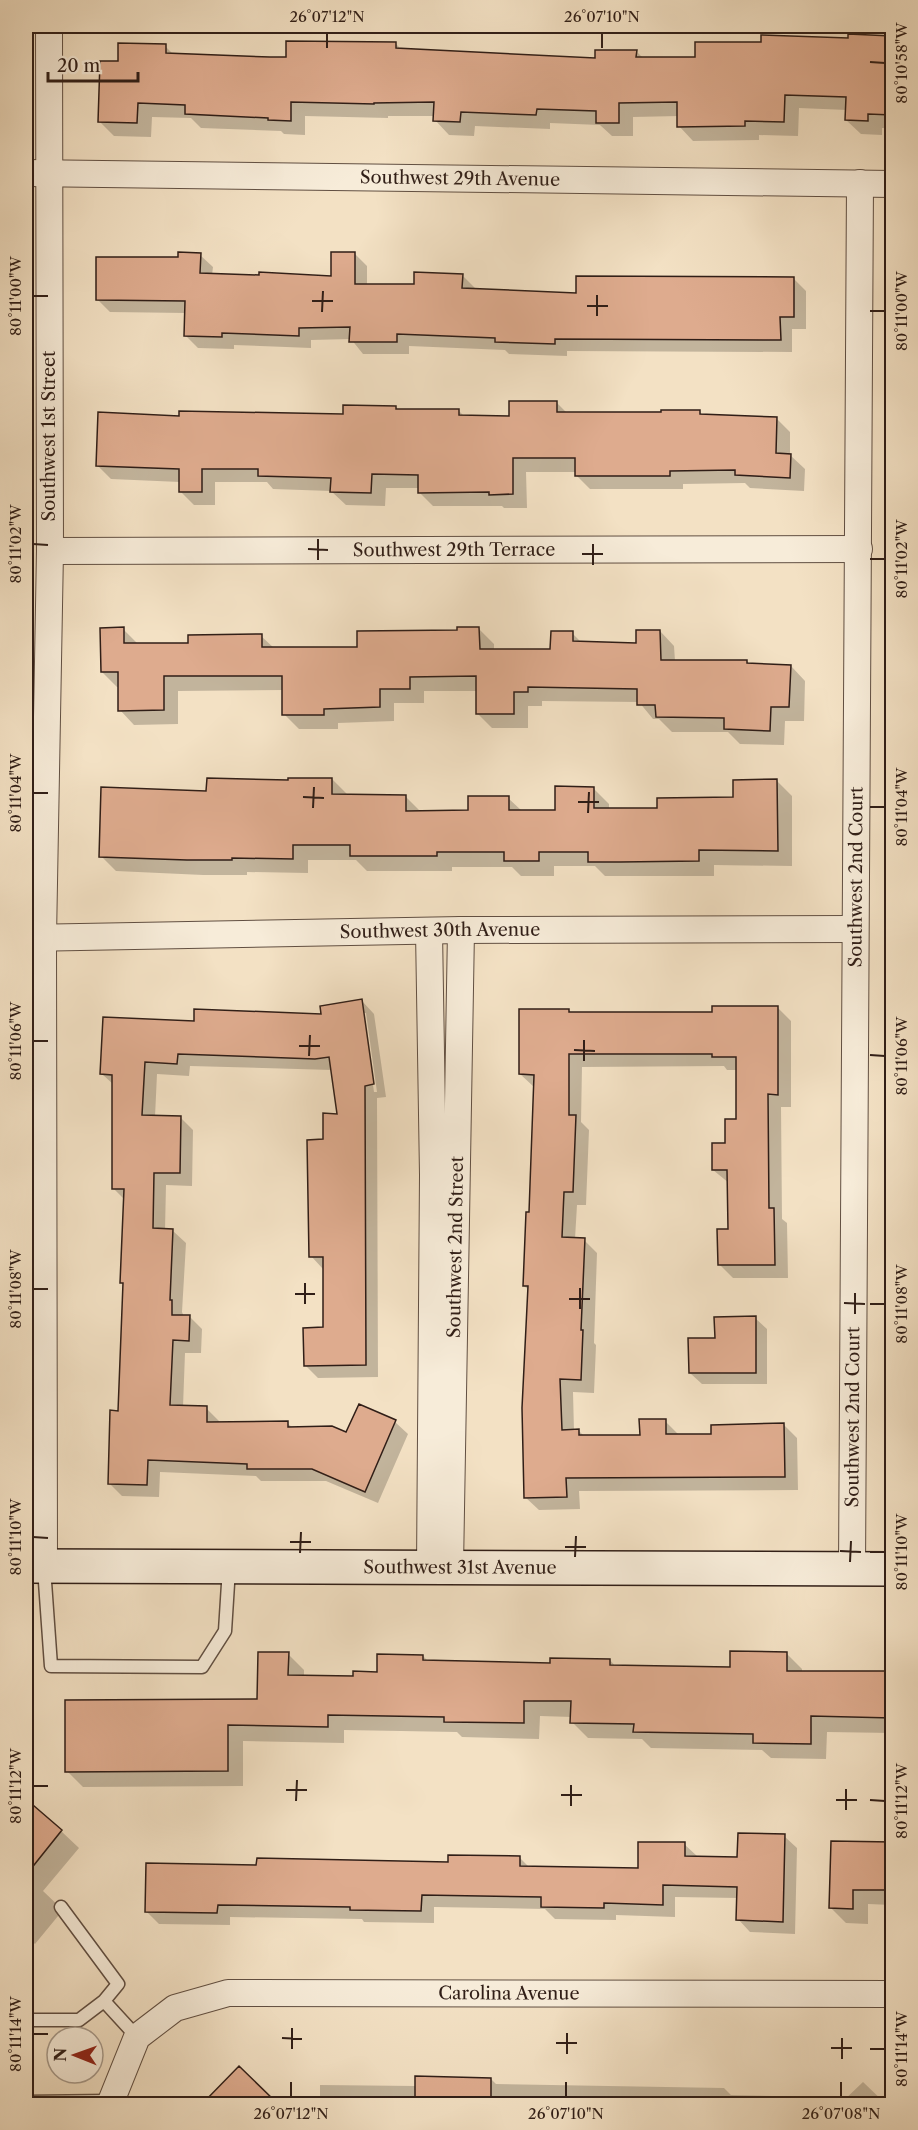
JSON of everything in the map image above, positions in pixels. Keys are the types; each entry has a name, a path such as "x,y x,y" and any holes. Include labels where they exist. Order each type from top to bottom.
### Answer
{"main road":[{"name":"Southwest 31st Avenue","path":"35,1567 892,1569"}],"street":[{"name":"Southwest 1st Street","path":"35,1567 34,938 50,551 37,173 49,26"},
{"name":"Southwest 29th Avenue","path":"37,173 892,184"},
{"name":"Southwest 2nd Court","path":"852,1569 854,929 861,183"},
{"name":"Southwest 29th Terrace","path":"50,551 859,549"},
{"name":"Southwest 30th Avenue","path":"34,938 461,930 854,929"},
{"name":"Southwest 2nd Street","path":"440,1567 461,930"},
{"name":"Southwest 2nd Street","path":"429,931 440,1567"},
{"name":"Carolina Avenue","path":"137,2037 175,2008 228,1993 892,1994"},
{"path":"110,2103 137,2037"}],"lane":[{"path":"35,1567 51,1666 202,1667 225,1631 230,1568"},
{"path":"26,2020 80,2020 104,2001 118,1984 61,1907"},
{"path":"104,2001 137,2037"},
{"path":"26,2102 110,2103"}],"building":[{"path":"848,34 892,36 892,115 868,114 868,121 845,120 846,97 785,95 784,122 745,121 745,126 677,127 677,102 619,103 619,123 596,123 596,111 537,109 536,115 461,112 460,122 433,121 434,102 374,104 291,102 291,121 185,114 185,105 138,103 137,123 98,122 100,61 118,61 118,43 166,44 166,53 270,57 286,57 286,41 396,42 396,48 595,58 595,50 637,50 636,57 695,57 695,42 761,42 761,35 848,38"},
{"path":"178,252 201,253 200,273 259,275 259,272 331,276 331,252 355,252 355,284 414,284 414,272 463,274 462,288 576,293 576,276 794,277 794,317 780,317 781,340 555,339 555,344 495,342 495,338 397,334 397,342 349,342 350,327 299,328 299,336 222,333 222,337 184,336 185,301 96,300 96,257 178,257"},
{"path":"509,401 557,401 557,412 700,410 700,414 777,417 776,453 791,454 790,478 735,475 735,470 670,471 670,476 575,476 575,458 513,458 513,494 418,493 418,475 372,474 371,493 330,492 331,478 258,476 258,469 202,469 202,492 179,492 179,469 96,466 98,412 179,416 179,411 343,414 343,405 396,406 396,409 459,409 459,415 509,416"},
{"path":"124,627 124,643 188,643 188,635 262,634 262,647 357,647 357,631 457,630 457,627 479,627 480,649 550,649 551,631 573,631 573,641 636,643 636,630 660,630 661,660 747,660 747,663 791,665 789,707 771,707 770,731 724,729 724,718 656,717 655,705 637,705 637,689 528,687 528,692 514,692 514,714 476,714 476,676 410,677 410,689 380,689 380,707 324,709 324,715 282,715 282,676 164,676 164,710 118,711 118,672 101,672 100,628"},
{"path":"207,778 288,780 288,778 332,778 332,794 406,795 406,811 468,810 468,796 509,796 509,810 555,810 555,786 594,787 594,808 657,808 657,798 733,797 733,780 777,779 778,851 699,850 699,861 620,862 588,862 588,852 539,852 539,861 504,861 504,852 437,852 437,856 350,856 350,845 293,845 293,859 187,860 99,857 101,787 206,791"},
{"path":"362,999 374,1084 365,1086 366,1365 304,1366 303,1328 323,1327 323,1257 309,1257 307,1140 323,1139 323,1113 337,1114 329,1057 315,1059 178,1054 177,1064 145,1062 142,1115 181,1116 180,1173 154,1173 153,1228 173,1229 170,1300 172,1300 172,1315 190,1315 189,1341 173,1340 170,1405 207,1406 207,1422 288,1421 288,1427 332,1426 346,1432 359,1404 396,1420 365,1492 312,1469 247,1469 247,1464 148,1460 147,1485 108,1484 110,1410 118,1411 124,1189 112,1189 112,1075 100,1074 103,1017 194,1021 194,1009 321,1014 320,1006"},
{"path":"712,1006 778,1006 778,1095 768,1094 769,1208 774,1208 775,1265 718,1265 717,1229 728,1229 727,1170 712,1170 712,1143 725,1143 725,1119 736,1119 736,1057 712,1057 712,1054 569,1054 569,1115 576,1115 573,1192 564,1192 562,1237 585,1238 581,1380 560,1379 562,1430 579,1429 579,1435 640,1435 639,1419 666,1419 666,1434 711,1434 711,1425 784,1423 785,1477 566,1478 567,1497 524,1498 522,1408 528,1286 523,1286 526,1212 529,1212 534,1075 519,1074 519,1009 569,1009 569,1012 712,1012"},
{"path":"756,1316 756,1373 689,1373 688,1338 715,1338 714,1317"},
{"path":"730,1651 787,1652 787,1671 892,1671 892,1718 811,1716 811,1744 753,1743 753,1734 633,1732 634,1724 570,1723 571,1701 524,1701 524,1723 444,1722 444,1717 328,1715 328,1727 228,1725 228,1771 65,1772 65,1700 257,1699 258,1652 289,1652 288,1675 353,1676 353,1671 377,1672 377,1654 423,1655 423,1660 550,1663 550,1658 610,1659 610,1665 730,1667"},
{"path":"26,1799 62,1830 26,1875"},
{"path":"738,1833 785,1834 783,1922 736,1920 737,1887 663,1885 663,1905 604,1903 604,1908 541,1907 541,1897 422,1895 421,1911 350,1910 350,1907 218,1905 217,1913 145,1912 146,1863 256,1865 257,1858 448,1862 448,1855 520,1856 520,1866 638,1868 638,1842 685,1842 685,1856 737,1857"},
{"path":"831,1841 892,1842 892,1890 853,1890 853,1909 829,1908"},
{"path":"239,2066 278,2104 202,2104"},
{"path":"415,2076 491,2078 491,2104 415,2104"}]}
